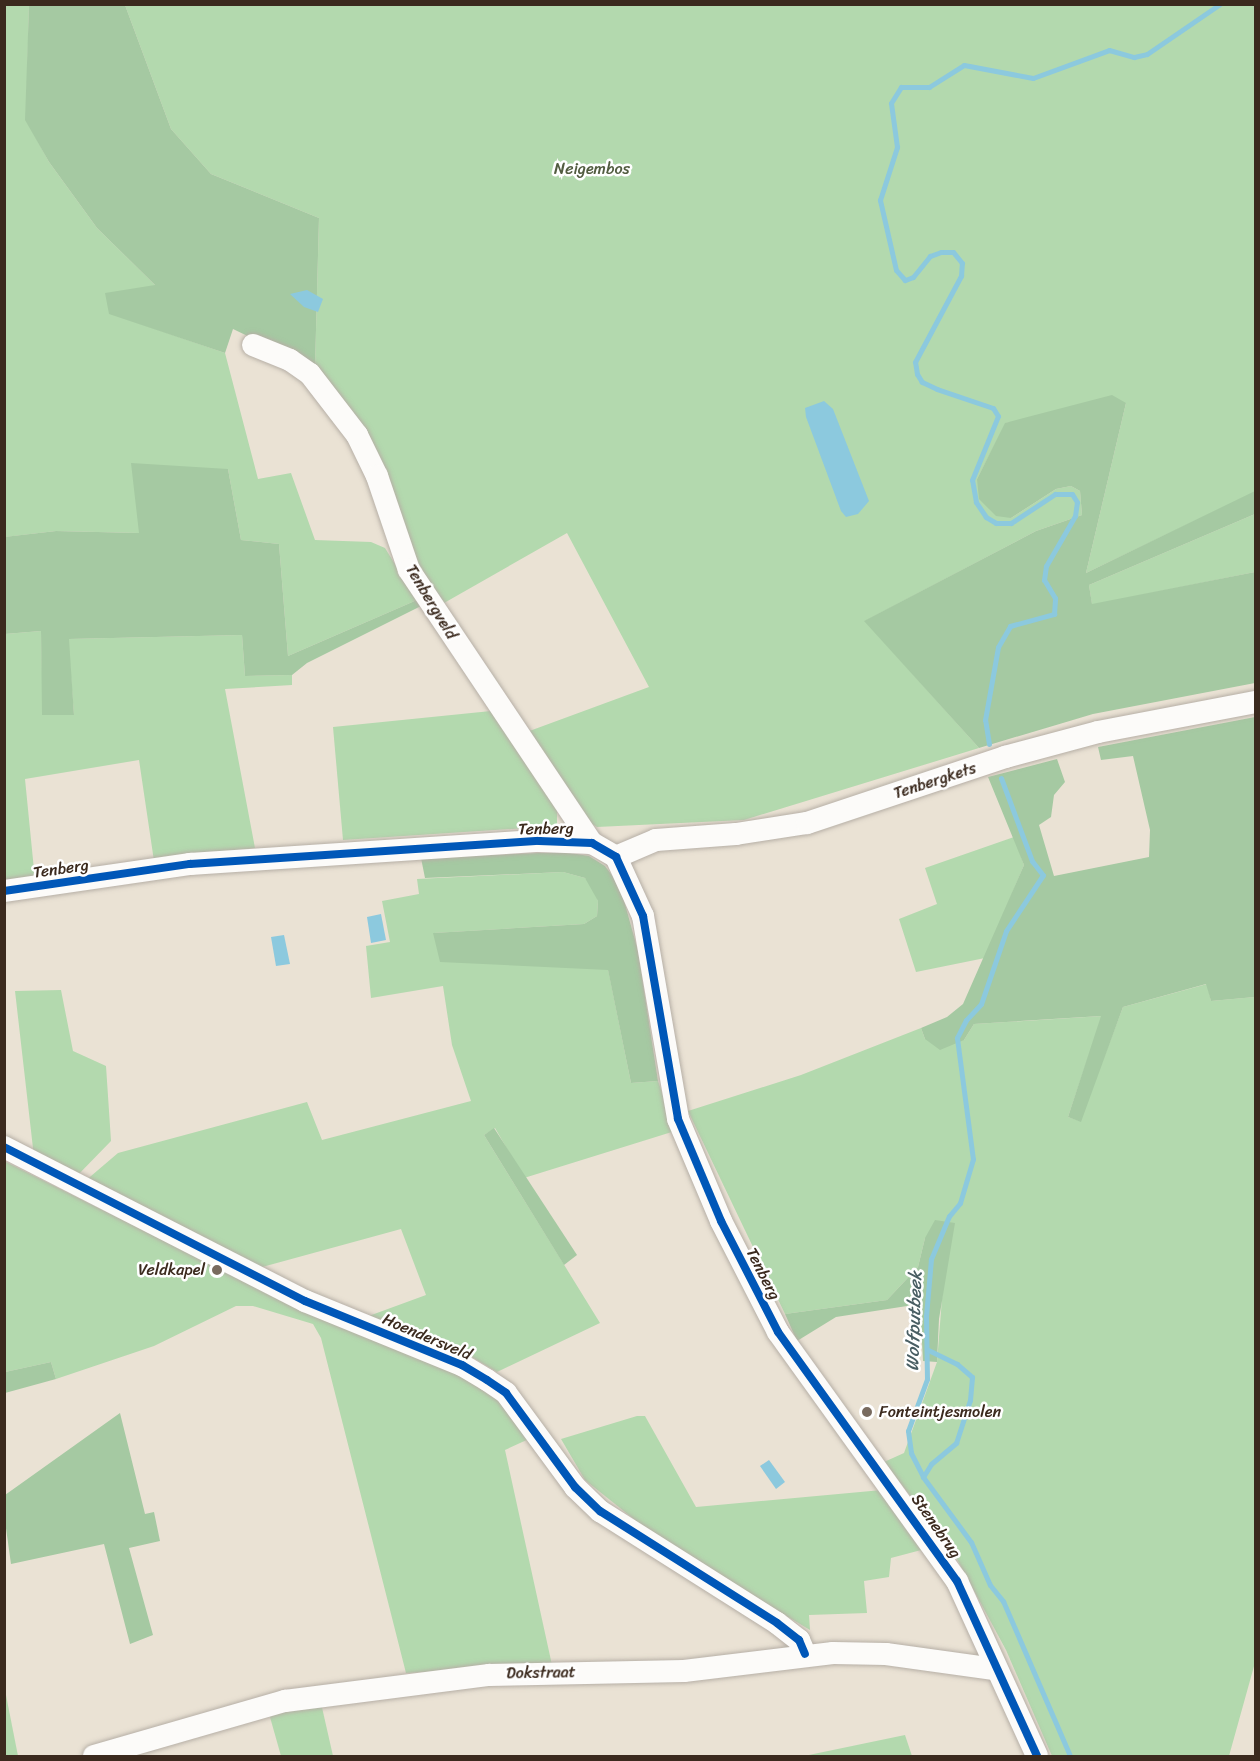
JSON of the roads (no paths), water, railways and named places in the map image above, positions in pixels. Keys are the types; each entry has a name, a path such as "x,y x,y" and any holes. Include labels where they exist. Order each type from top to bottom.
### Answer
{"street":[{"name":"Tenbergveld","path":"253,345 290,360 310,374 357,435 377,476 410,570 592,843"},
{"name":"Tenbergkets","path":"616,856 656,840 736,834 807,823 1005,758 1098,732 1256,702"},
{"name":"Tenberg","path":"4,891 190,864 539,841 592,843 616,856 643,916 678,1119 721,1221 778,1332"},
{"name":"Hoendersveld","path":"4,1147 305,1300 462,1365 487,1380 506,1393 575,1487 600,1511 777,1623 799,1640 805,1654"},
{"name":"Stenebrug","path":"778,1332 957,1581 994,1669 1036,1756"},
{"name":"Dokstraat","path":"94,1756 285,1701 489,1675 684,1671 805,1654 886,1654 994,1669"}],"water":[{"path":"307,290 323,299 318,312 304,307 290,294"},
{"path":"824,401 833,409 869,501 858,514 846,517 841,511 806,417 805,408"},
{"path":"381,914 386,940 371,943 367,917"},
{"path":"284,935 290,964 276,966 271,937"},
{"path":"769,1460 785,1482 776,1489 760,1466"}],"waterway":[{"name":"Wolfputbeek","path":"989,744 985,720 998,647 1010,626 1054,614 1055,598 1044,580 1046,566 1075,516 1077,502 1072,494 1055,494 1011,523 996,523 986,517 976,502 972,480 998,416 993,408 937,389 922,382 917,374 915,362 961,276 962,263 953,252 941,252 930,256 913,277 905,280 896,270 880,200 897,147 891,103 901,87 929,87 964,65 1033,78 1109,50 1134,57 1147,54 1220,4"},
{"name":"Wolfputbeek","path":"1001,778 1032,861 1043,875 1006,931 981,1004 966,1020 957,1038 973,1159 960,1203 949,1216 931,1259 926,1316 927,1379 908,1431 911,1453 923,1477 971,1542 990,1585 1003,1601 1070,1756"},
{"path":"923,1477 931,1464 956,1443 970,1400 972,1377 957,1364 928,1350"}],"place":[{"name":"Veldkapel","path":"217,1270"},
{"name":"Fonteintjesmolen","path":"867,1412"}],"park label":[{"name":"Neigembos","path":"592,169"}]}
